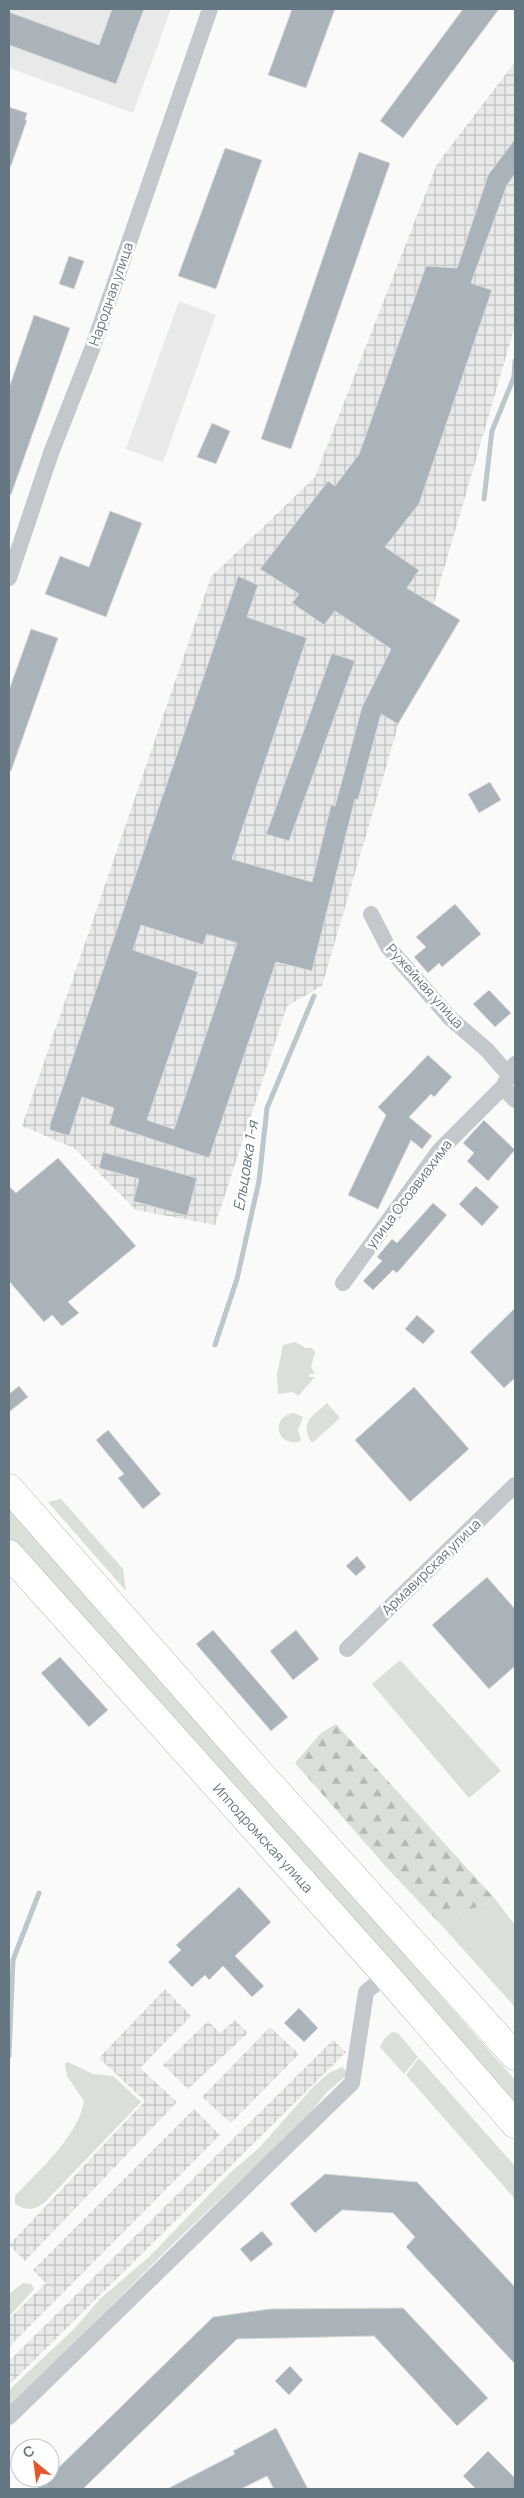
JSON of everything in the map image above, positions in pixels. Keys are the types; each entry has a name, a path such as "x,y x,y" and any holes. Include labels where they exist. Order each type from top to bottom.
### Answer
{"highway":[{"path":"9,1488 264,1778 515,2056"},
{"name":"Ипподромская улица","path":"9,1554 386,1975 515,2124"}],"street":[{"name":"Народная улица","path":"9,578 51,453 92,350 210,9"},
{"name":"Ружейная улица","path":"371,914 388,947 450,1018 487,1050 509,1075 515,1100"},
{"name":"улица Осоавиахима","path":"343,1283 439,1150 509,1075"},
{"name":"Армавирская улица","path":"346,1649 515,1485"},
{"path":"9,2417 352,2083 366,1992 386,1975"}],"shaded area":[{"path":"9,9 171,9 133,113 9,68"},
{"path":"515,62 515,326 322,986 287,1006 215,1225 136,1210 74,1148 22,1126 211,577 315,477 437,164"},
{"path":"179,301 216,315 163,462 126,449"},
{"path":"165,1989 191,2016 140,2068 177,2102 25,2261 9,2245 145,2101 99,2058"},
{"path":"235,2020 248,2033 188,2089 163,2065 208,2021 220,2033"},
{"path":"270,2027 299,2054 231,2123 202,2097"},
{"path":"333,2040 346,2052 9,2385 9,2361"},
{"path":"194,2109 220,2135 9,2347 9,2319 46,2283 33,2270"}],"green space":[{"path":"295,1342 306,1348 312,1348 315,1352 311,1367 315,1374 309,1374 309,1377 315,1377 298,1396 293,1392 278,1394 277,1375 283,1345"},
{"path":"327,1403 340,1418 312,1443 308,1436 307,1425 312,1416"},
{"path":"294,1413 303,1417 298,1430 301,1441 293,1442 286,1440 282,1436 279,1431 279,1425 286,1415"},
{"path":"61,1499 123,1569 126,1591 48,1502"},
{"path":"9,1507 515,2080 515,2112 9,1540"},
{"path":"400,1660 501,1771 469,1798 372,1684"},
{"path":"336,1724 496,1900 460,1913 444,1928 389,1870 295,1763 321,1733"},
{"path":"496,1900 515,1925 515,2007 444,1928 460,1913"},
{"path":"392,2032 398,2033 418,2057 404,2074 380,2047 384,2039"},
{"path":"419,2058 515,2166 515,2199 406,2075"},
{"path":"68,2062 93,2074 113,2076 141,2102 46,2201 38,2207 23,2208 15,2204 15,2196 56,2153 74,2128 80,2114 84,2101 67,2076 65,2064"},
{"path":"342,2067 349,2073 325,2094 309,2115 175,2242 9,2408 9,2390 74,2329 100,2299 149,2257 230,2173 260,2147 312,2088 329,2073"},
{"path":"23,2283 31,2284 34,2289 9,2317 9,2294"}],"building":[{"path":"112,9 144,9 116,84 9,45 9,12 99,45"},
{"path":"292,9 335,9 306,88 268,75"},
{"path":"463,9 499,9 403,138 380,121"},
{"path":"9,107 27,113 25,120 27,120 11,166 9,166"},
{"path":"515,139 515,174 507,185 471,283 492,290 419,504 385,547 419,570 407,588 460,620 398,724 381,714 358,800 355,799 312,971 276,962 209,1158 109,1125 114,1108 82,1097 69,1136 50,1130 50,1124 238,576 258,585 247,617 307,638 232,859 312,882 331,805 335,806 362,707 391,649 335,611 324,625 292,603 299,594 260,569 328,481 335,486 359,454 426,266 457,268 488,175","holes":["141,925 203,945 207,934 237,943 174,1129 147,1120 198,972 133,950"]},
{"path":"225,148 262,160 216,289 178,276"},
{"path":"359,152 390,163 291,449 261,439"},
{"path":"69,256 84,261 74,289 59,284"},
{"path":"34,315 70,328 11,495 9,494 9,388"},
{"path":"212,423 230,431 216,464 197,457"},
{"path":"110,511 142,523 106,617 45,594 60,556 89,567"},
{"path":"31,629 58,638 11,771 9,771 9,690"},
{"path":"332,653 355,661 289,841 266,834"},
{"path":"490,782 501,800 479,813 468,794"},
{"path":"455,904 481,934 442,967 439,963 428,973 414,957 426,947 416,937"},
{"path":"489,990 511,1013 495,1027 473,1004"},
{"path":"428,1055 452,1077 434,1097 431,1094 409,1117 432,1136 422,1149 411,1140 378,1209 348,1195 386,1115 378,1107"},
{"path":"484,1120 515,1150 488,1181 467,1161 474,1153 463,1143"},
{"path":"103,1152 197,1178 187,1216 133,1201 139,1179 99,1168"},
{"path":"58,1158 136,1246 68,1302 79,1313 62,1326 52,1315 44,1322 9,1281 9,1186 16,1193"},
{"path":"476,1186 499,1207 482,1226 459,1204"},
{"path":"433,1203 447,1215 397,1273 393,1270 373,1290 363,1281 382,1261 377,1257 392,1239 397,1243"},
{"path":"515,1308 515,1378 504,1388 470,1352"},
{"path":"417,1315 435,1331 423,1344 405,1329"},
{"path":"19,1386 28,1397 9,1412 9,1394"},
{"path":"414,1387 469,1449 410,1502 355,1440"},
{"path":"108,1430 161,1494 143,1509 118,1478 124,1474 96,1440"},
{"path":"357,1556 366,1567 356,1576 346,1566"},
{"path":"487,1577 515,1609 515,1666 489,1689 432,1625"},
{"path":"213,1630 288,1717 271,1731 196,1644"},
{"path":"296,1630 319,1659 293,1680 270,1651"},
{"path":"60,1657 108,1710 89,1727 41,1673"},
{"path":"239,1887 271,1922 235,1956 264,1986 252,1997 223,1966 209,1980 205,1975 192,1987 168,1962 181,1950 176,1945"},
{"path":"299,2008 318,2028 304,2042 284,2023"},
{"path":"325,2174 417,2182 515,2287 515,2364 406,2247 415,2237 393,2213 342,2210 315,2233 290,2204"},
{"path":"262,2231 273,2244 251,2262 240,2249"},
{"path":"403,2308 488,2398 457,2426 374,2336 237,2339 83,2489 36,2489 60,2488 60,2466 213,2317 269,2309"},
{"path":"290,2366 303,2380 289,2395 275,2381"},
{"path":"276,2428 308,2489 274,2489 267,2476 241,2489 167,2489 235,2454 233,2451"},
{"path":"488,2451 515,2478 515,2489 476,2489 463,2476"}],"waterway":[{"name":"Ельцовка 1-я","path":"484,499 492,431 514,377 515,361"},
{"name":"Ельцовка 1-я","path":"215,1345 237,1279 259,1181 267,1108 314,996"},
{"name":"Ельцовка 1-я","path":"9,2056 13,1960 39,1893"}]}
